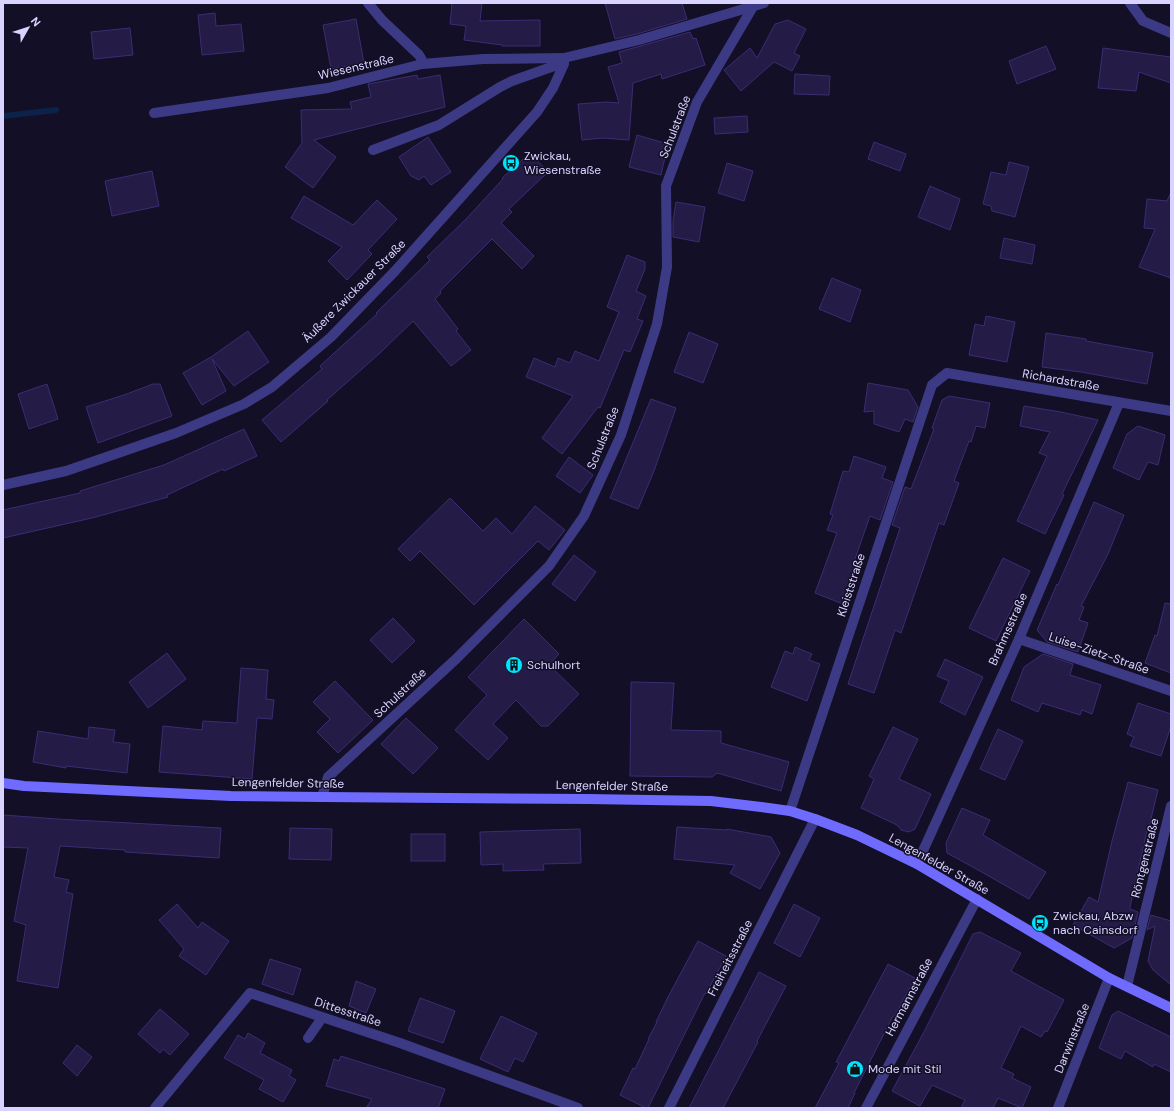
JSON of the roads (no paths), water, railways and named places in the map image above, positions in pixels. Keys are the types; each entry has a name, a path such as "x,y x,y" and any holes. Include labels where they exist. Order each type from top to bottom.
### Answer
{"main road":[{"name":"Lengenfelder Straße","path":"3,783 24,786 231,796 710,801 790,811 857,835 917,864 1109,978 1171,1008"}],"street":[{"path":"368,3 382,20 419,55 422,60 422,64"},
{"path":"1130,3 1143,21 1171,33"},
{"path":"373,150 439,126 500,87 512,81 557,65 562,62 564,58 639,40 759,4"},
{"name":"Schulstraße","path":"322,797 328,776 456,659 549,566 584,516 621,435 657,324 667,267 666,186 697,102 759,4"},
{"name":"Wiesenstraße","path":"154,114 328,88 422,64 483,59 564,58"},
{"name":"Äußere Zwickauer Straße","path":"3,485 66,470 176,433 244,404 272,387 331,336 395,271 537,112 553,88 564,64 564,58"},
{"name":"Richardstraße","path":"947,374 1171,411"},
{"name":"Kleiststraße","path":"790,811 932,385 947,374"},
{"name":"Brahmsstraße","path":"917,864 1019,639 1119,403"},
{"name":"Luise-Zietz-Straße","path":"1019,639 1171,691"},
{"name":"Röntgenstraße","path":"1127,986 1171,806"},
{"name":"Freiheitsstraße","path":"669,1108 815,819"},
{"name":"Hermannstraße","path":"866,1108 977,899"},
{"name":"Darwinstraße","path":"1058,1108 1109,978"},
{"name":"Dittesstraße","path":"154,1108 250,993 400,1043 578,1108"},
{"path":"308,1038 322,1018"}],"waterway":[{"path":"3,116 56,110"}],"place":[{"name":"Zwickau, Wiesenstraße","path":"511,163"},
{"name":"Schulhort","path":"514,665"},
{"name":"Zwickau, Abzw nach Cainsdorf","path":"1040,923"},
{"name":"Mode mit Stil","path":"855,1069"}]}
